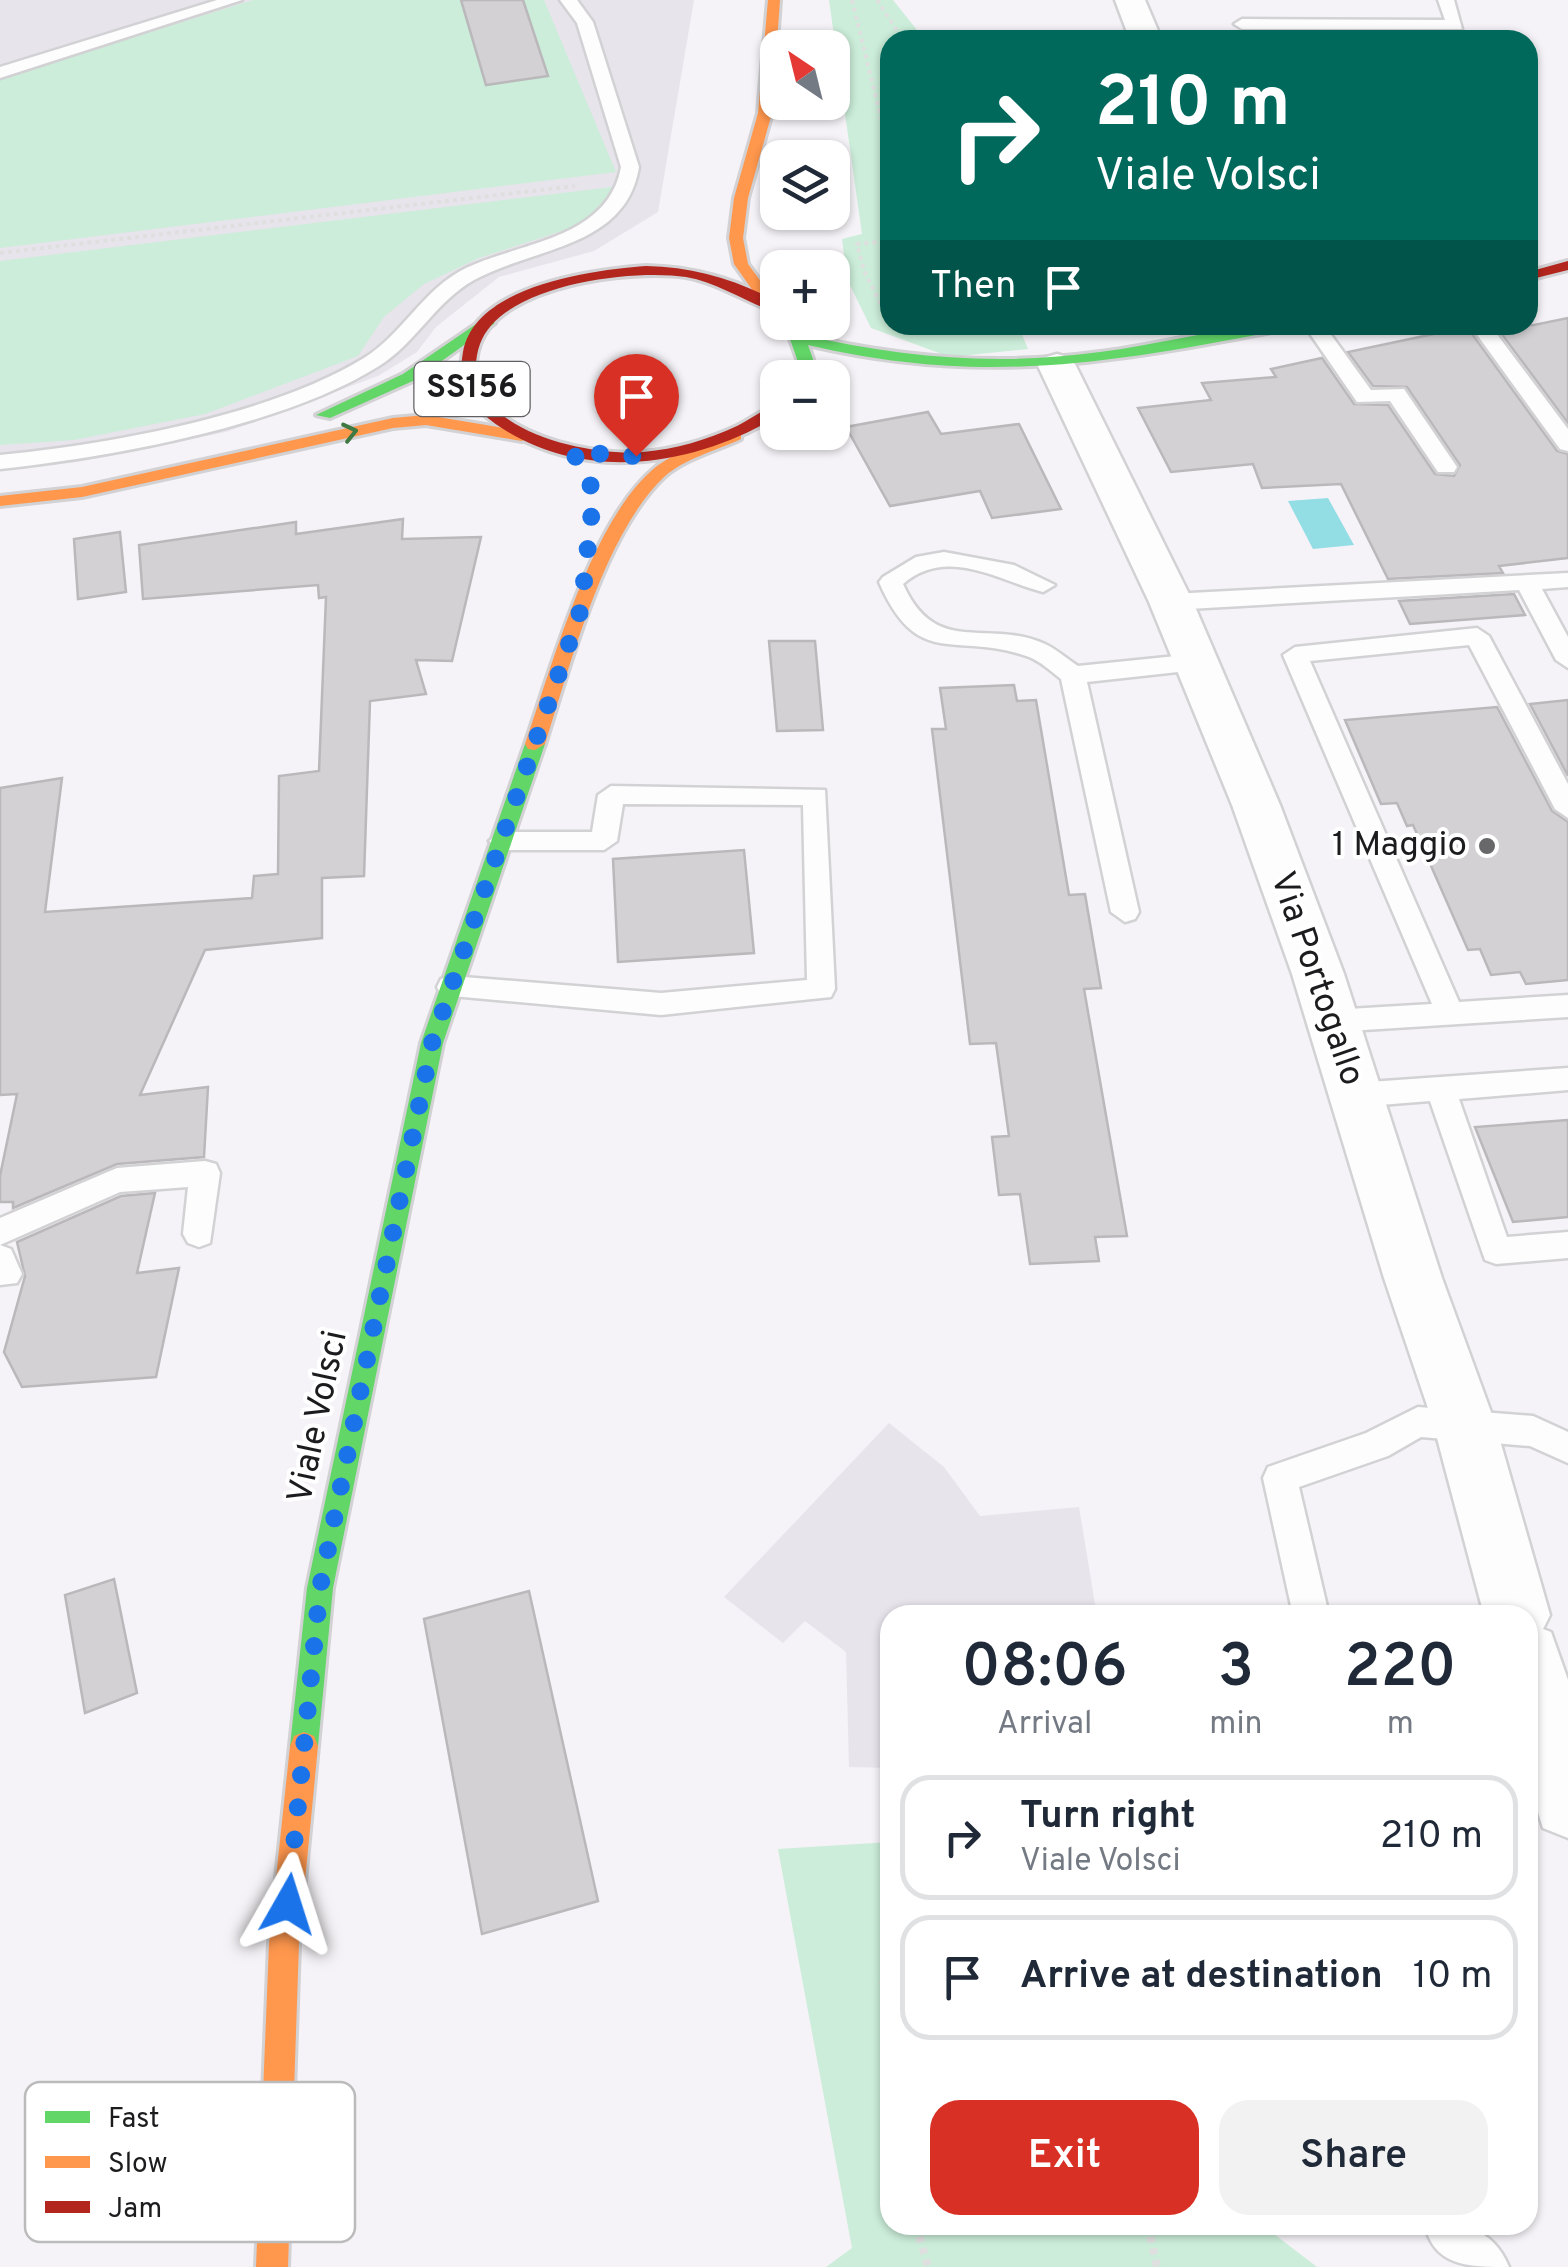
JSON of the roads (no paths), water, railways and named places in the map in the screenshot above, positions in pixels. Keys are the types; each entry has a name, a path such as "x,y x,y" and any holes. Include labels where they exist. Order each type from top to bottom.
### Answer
{"main road":[{"name":"SS156","path":"760,289 741,264 736,238 741,198 765,113 774,0"},
{"name":"SS156","path":"715,224 741,198"},
{"name":"SS156","path":"635,270 678,250"},
{"path":"1538,273 1568,265"},
{"name":"SS156","path":"487,323 514,302 550,286 590,274 635,270 708,277 760,300"},
{"path":"220,458 409,377 487,323"},
{"name":"Viale Volsci","path":"487,323 467,362 469,383 479,402 522,436 573,452 657,456 736,436"},
{"path":"885,382 976,370 1057,366 1227,335"},
{"path":"816,340 844,353 976,370"},
{"path":"0,501 82,492 220,458 426,420 522,436"},
{"name":"Viale Volsci","path":"279,2082 284,1944 320,1588 432,1043 581,609 630,509 659,472 760,421"},
{"path":"573,452 590,482"},
{"name":"Viale Volsci","path":"581,609 592,535"},
{"name":"Viale Volsci","path":"272,2267 273,2242"}],"street":[{"path":"1130,0 1142,30"},
{"name":"Via Portogallo","path":"1057,366 1170,602 1256,805 1332,1020 1464,1422 1514,1605"},
{"path":"1538,1692 1568,1803"}],"lane":[{"path":"0,73 234,0"},
{"path":"0,462 174,434 336,380 377,358 427,302 448,286 504,258 583,232 604,219 620,204 631,180 630,166 585,22 568,0"},
{"path":"1242,24 1456,25 1446,0"},
{"path":"1321,335 1365,396 1396,394 1446,466"},
{"path":"1487,335 1568,444"},
{"path":"1043,585 992,563 951,560 902,568 890,582 904,612 924,632 1037,650 1073,674 1196,662"},
{"path":"1170,602 1568,580"},
{"path":"1528,583 1568,660"},
{"path":"1448,1010 1296,655 1477,636 1568,809"},
{"path":"1073,674 1124,912"},
{"path":"451,987 660,1004 821,990 816,796 611,795 604,841 502,840"},
{"path":"1332,1020 1448,1010 1568,1006"},
{"path":"1356,1096 1568,1079"},
{"path":"1441,1089 1496,1251 1568,1245"},
{"path":"0,1232 118,1180 205,1172 199,1234"},
{"path":"1308,1605 1280,1478 1376,1445 1418,1422 1464,1422 1533,1431 1568,1448"},
{"path":"1448,2235 1487,2267"}],"water":[{"path":"1328,498 1354,545 1313,549 1288,501"}],"place":[{"name":"1 Maggio","path":"1487,846"}]}
